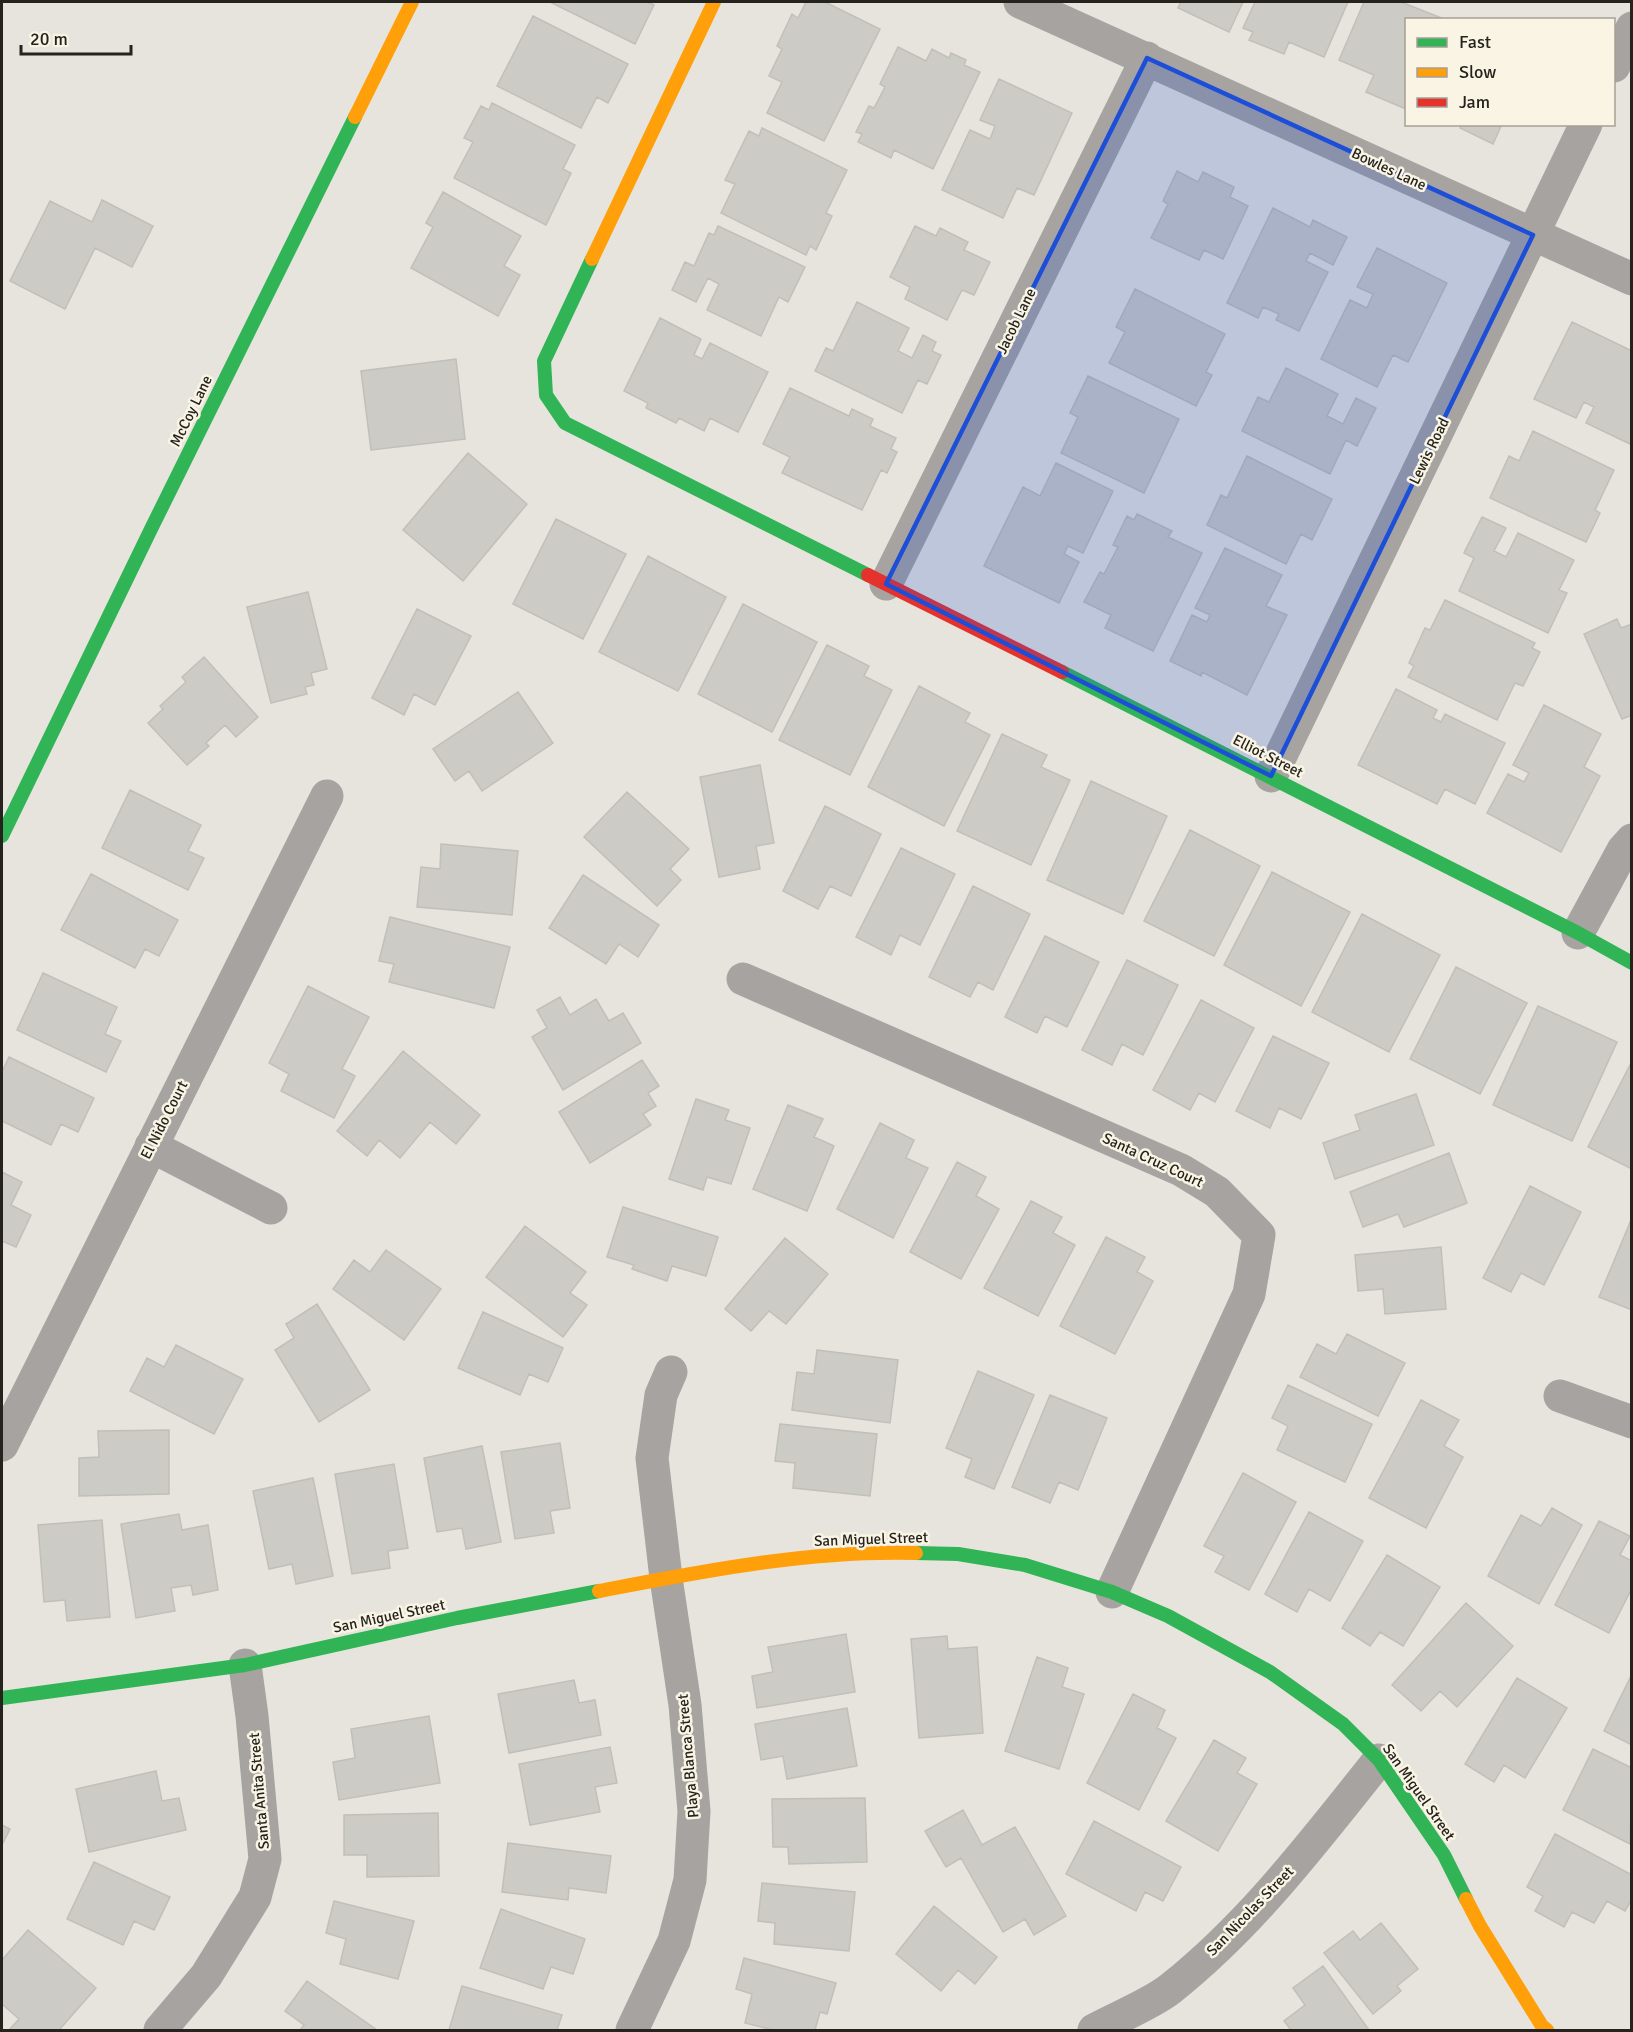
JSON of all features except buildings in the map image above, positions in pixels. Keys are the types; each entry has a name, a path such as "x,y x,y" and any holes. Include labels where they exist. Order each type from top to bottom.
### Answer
{"street":[{"name":"McCoy Lane","path":"2,836 157,516 412,2"},
{"name":"Elliot Street","path":"714,2 544,361 546,395 565,423 1271,776 1578,933 1632,963"},
{"name":"Bowles Lane","path":"1020,2 1632,279"},
{"path":"1615,64 1632,28"},
{"name":"Jacob Lane","path":"886,584 1147,58"},
{"name":"Lewis Road","path":"1271,776 1585,126"},
{"name":"El Nido Court","path":"2,1445 327,796"},
{"path":"1578,933 1623,850 1632,840"},
{"name":"Santa Cruz Court","path":"743,979 1181,1170 1217,1192 1259,1235 1249,1294 1112,1592"},
{"path":"151,1146 270,1209"},
{"name":"Playa Blanca Street","path":"632,2031 674,1941 690,1880 694,1811 685,1705 666,1578 652,1458 661,1395 671,1372"},
{"path":"1560,1396 1632,1422"},
{"name":"San Miguel Street","path":"2,1698 245,1665 457,1618 666,1578 792,1558 881,1552 958,1554 1025,1565 1112,1592 1168,1616 1270,1672 1342,1724 1379,1760 1443,1856 1480,1926 1547,2031"},
{"name":"Santa Anita Street","path":"160,2031 206,1976 255,1897 265,1859 245,1665"},
{"name":"San Nicolas Street","path":"1094,2031 1168,1990 1215,1950 1283,1879 1379,1760"}],"highlighted area":[{"path":"1147,58 1533,235 1271,776 886,584"}],"traffic: fast":[{"path":"2,836 355,117"},
{"path":"592,259 544,361 546,395 565,423 868,575"},
{"path":"1062,672 1578,933 1632,963"},
{"path":"916,1553 958,1554 1025,1565 1112,1592 1168,1616 1270,1672 1343,1724 1379,1760 1444,1855 1466,1899"},
{"path":"2,1698 245,1665 457,1618 599,1591"}],"traffic: slow":[{"path":"355,117 412,2"},
{"path":"592,259 714,2"},
{"path":"599,1591 717,1569 796,1558 916,1553"},
{"path":"1466,1899 1480,1926 1542,2026 1547,2030"}],"traffic: jam":[{"path":"868,575 1062,672"}]}
